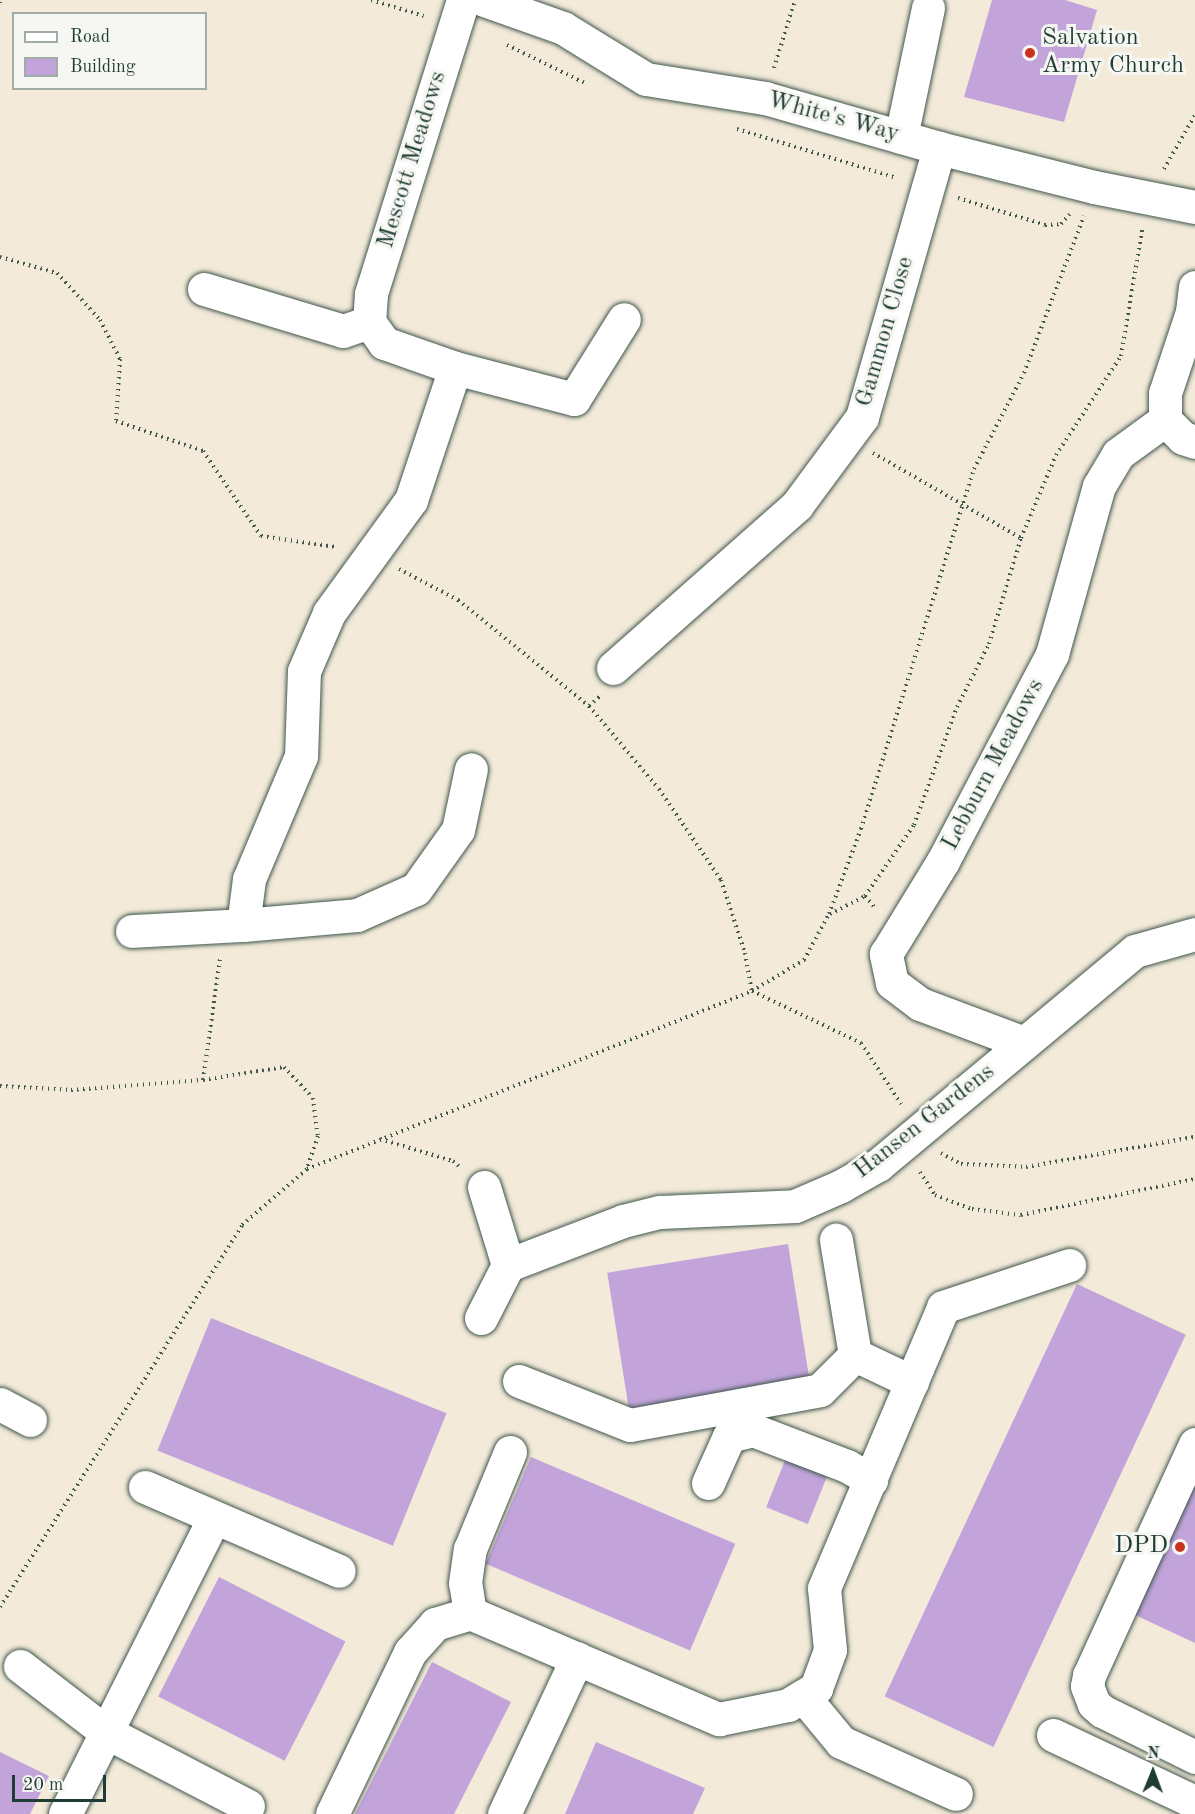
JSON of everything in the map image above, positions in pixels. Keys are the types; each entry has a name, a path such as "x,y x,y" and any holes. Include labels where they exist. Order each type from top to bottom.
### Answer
{"street":[{"name":"Mescott Meadows","path":"369,322 371,294 463,0"},
{"name":"White's Way","path":"484,0 563,28 646,80 765,98 939,148 1094,187 1195,207"},
{"path":"901,137 913,90 912,68 928,8"},
{"name":"Gammon Close","path":"613,668 797,505 862,417 939,148"},
{"path":"1195,287 1192,312 1165,393 1164,420 1183,438 1195,442"},
{"path":"204,289 343,331 369,322 384,343 455,368 574,399 624,319"},
{"path":"234,926 249,879 300,756 304,671 329,613 411,500 455,368"},
{"name":"Lebburn Meadows","path":"1024,1043 920,1004 892,983 886,954 944,861 1052,654 1099,486 1118,454 1164,420"},
{"path":"132,931 234,926 357,915 416,889 458,830 471,769"},
{"name":"Hansen Gardens","path":"508,1264 623,1221 660,1212 795,1206 841,1186 878,1165 909,1135 1135,951 1195,934"},
{"path":"481,1318 508,1264 484,1187"},
{"path":"836,1240 855,1355"},
{"path":"332,1814 410,1652 435,1624 470,1613 719,1719 788,1705 816,1688 830,1650 824,1588 931,1340 943,1307 1069,1265"},
{"path":"519,1381 630,1425 820,1390 855,1355"},
{"path":"855,1355 912,1382"},
{"path":"0,1404 30,1420"},
{"path":"708,1484 729,1436 753,1430 847,1466 871,1479"},
{"path":"1195,1444 1089,1675 1089,1694 1094,1704 1195,1756"},
{"path":"470,1613 465,1583 470,1549 510,1452"},
{"path":"145,1487 339,1571"},
{"path":"65,1814 214,1518"},
{"path":"504,1814 577,1658"},
{"path":"20,1666 106,1732 248,1806"},
{"path":"803,1696 841,1742 956,1794"},
{"path":"1053,1735 1195,1802"},
{"path":"1143,1777 1161,1740"}],"path":[{"path":"765,98 795,0"},
{"path":"829,914 865,896 914,825 957,707 989,644 1021,538 1056,455 1121,356 1148,196 1195,115"},
{"path":"0,1607 242,1225 307,1169 752,991 804,960 829,914 865,818 974,470 1024,373 1094,187"},
{"path":"0,257 57,273 100,320 120,359 116,421 203,451 224,487 261,536 373,555 458,600 589,705 659,789 722,880 745,952 752,991"},
{"path":"846,438 1021,538"},
{"path":"203,1080 234,926"},
{"path":"752,991 861,1043 898,1095 919,1169 935,1195 972,1209 1021,1215 1195,1179"},
{"path":"0,1086 71,1090 203,1080 284,1067 313,1098 318,1136 307,1169"},
{"path":"909,1135 961,1164 1026,1167 1195,1137"},
{"path":"380,1139 453,1161 484,1187"}],"building":[{"name":"Salvation Army Church","path":"992,0 1065,0 1097,10 1064,122 964,97"},
{"path":"788,1244 810,1381 629,1410 607,1273"},
{"path":"1077,1284 1186,1335 993,1747 885,1696"},
{"path":"211,1318 447,1413 393,1546 157,1451"},
{"path":"531,1457 735,1544 690,1651 486,1564"},
{"path":"786,1458 828,1475 808,1524 766,1507"},
{"name":"DPD","path":"1195,1481 1195,1643 1133,1614"},
{"path":"219,1577 346,1641 285,1761 158,1696"},
{"path":"432,1662 511,1702 454,1814 355,1814"},
{"path":"596,1742 705,1788 693,1814 565,1814"},
{"path":"0,1752 49,1776 30,1814 0,1814"}],"place":[{"name":"Salvation Army Church","path":"1030,53"},
{"name":"DPD","path":"1180,1547"}]}
